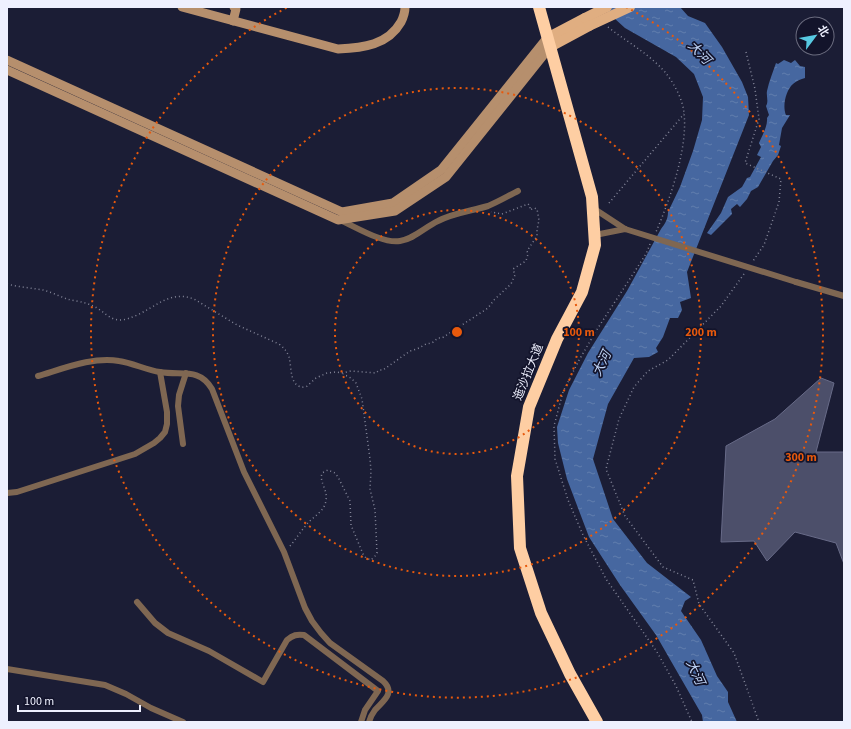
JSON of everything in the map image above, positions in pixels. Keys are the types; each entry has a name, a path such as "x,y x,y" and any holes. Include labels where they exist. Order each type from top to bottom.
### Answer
{"highway":[{"name":"迤沙拉大道","path":"539,7 592,197 595,244 582,292 557,339 529,407 517,476 520,548 541,613 570,674 597,722"}],"main road":[{"path":"549,43 587,22 607,7"},
{"path":"587,22 630,7"}],"street":[{"path":"184,7 338,49 358,48 380,42 396,31 405,13 405,7"},
{"path":"234,7 236,9 234,21"},
{"path":"7,60 342,212 393,203 441,170 549,43"},
{"path":"338,220 395,211 446,177 549,43"},
{"path":"7,70 386,241 400,241 413,236 438,220 487,206 518,191"},
{"path":"592,207 625,229 844,296"},
{"path":"594,235 625,229"},
{"path":"38,376 83,363 102,360 118,360 160,372 186,373 199,376 204,379 212,389 253,493 284,552 305,608 321,633 330,643 384,681 389,688 389,692 386,697 373,712 368,722"},
{"path":"7,493 17,492 135,454 154,443 165,432 167,424 167,412 160,372"},
{"path":"183,444 178,406 179,396 186,373"},
{"path":"137,602 155,623 168,633 209,651 263,682 287,640 298,634 304,635 378,691 365,710 361,722"},
{"path":"7,669 104,684 151,708 183,722"}],"path":[{"path":"608,26 647,54 666,73 680,96 684,113 684,143 676,177 655,234"},
{"path":"746,52 755,90 759,119 745,163 781,179 779,202 764,245 752,263"},
{"path":"609,203 684,113"},
{"path":"7,284 42,290 91,305 100,309 112,318 121,320 144,312 167,298 181,295 188,296 237,325 279,344 287,352 293,378 298,386 306,387 316,378 327,373 356,371 376,373 379,370 383,370 410,351 432,343 438,338 442,338 484,311 511,284 516,275 513,269 526,261 528,254 527,251 536,239 540,220 538,210 535,208 530,210 530,206 528,204 508,213 497,214 490,211 487,206"},
{"path":"652,241 646,254 585,350 563,392 554,426 555,459 568,500 586,542 606,580 657,652 676,686 692,722"},
{"path":"747,269 721,306 668,360 648,371 634,387 619,420 606,469 625,516 663,567 693,580 699,604 734,653 758,722"},
{"path":"284,552 296,540 306,524 324,507 326,494 321,476 322,473 328,470 338,477 350,501 351,525 363,554 366,558 371,560 377,553 375,510 370,489 370,459 362,399 356,383 342,373"}],"water":[{"name":"大河","path":"602,7 680,7 688,16 705,23 722,47 742,82 748,97 749,115 687,272 691,298 680,302 682,310 678,318 670,318 663,337 656,348 658,352 649,357 634,358 608,404 593,459 613,519 647,563 691,597 685,601 681,611 701,640 717,676 728,692 728,702 737,722 703,722 702,715 656,635 620,585 589,537 567,479 558,443 557,427 569,390 588,353 627,291 666,221 668,212 680,187 693,151 702,120 703,97 694,74 676,57 625,28"},
{"path":"784,60 791,63 795,60 800,66 805,67 805,78 794,83 788,90 784,107 786,115 790,115 782,128 779,145 781,146 778,155 758,187 751,191 747,199 740,207 737,204 731,209 732,214 711,235 707,233 721,213 728,197 742,187 747,178 750,177 761,157 757,155 761,147 759,143 766,128 767,118 769,115 766,106 768,87 776,63 778,64"}],"building":[{"path":"821,378 834,383 816,452 844,452 844,564 836,543 795,532 767,561 754,541 721,542 726,446 775,419"}]}
